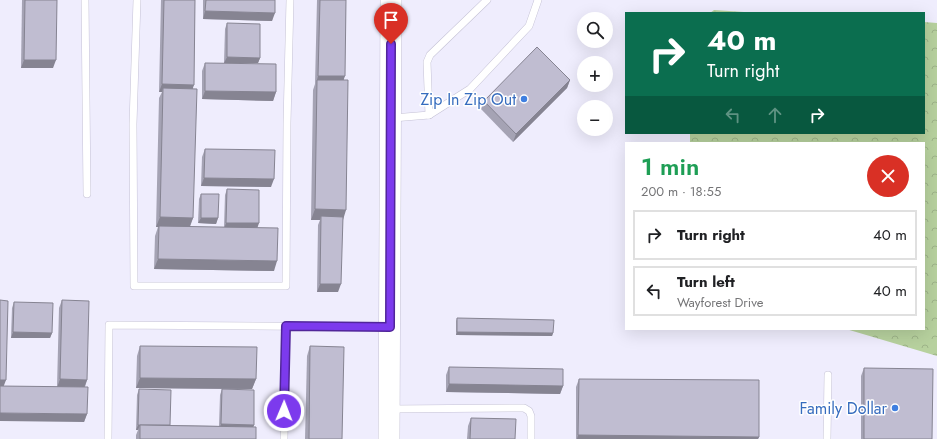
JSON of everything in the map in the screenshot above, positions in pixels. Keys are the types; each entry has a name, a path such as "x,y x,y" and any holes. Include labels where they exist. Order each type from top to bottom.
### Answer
{"street":[{"path":"389,439 391,0"}],"lane":[{"path":"85,0 87,194"},
{"path":"137,0 134,124 134,286 286,286 290,0"},
{"path":"428,115 427,62 430,55 487,0"},
{"path":"391,118 428,115 470,89 529,26 538,0"},
{"path":"108,439 109,325 390,327"},
{"path":"284,439 286,326"},
{"path":"827,439 828,375"},
{"path":"389,410 524,408 529,411 531,416 531,439"}],"green space":[{"path":"714,10 744,12 711,12"},
{"path":"925,22 937,23 937,356 849,330 925,330 925,142 690,142 690,134 925,134"}],"building":[{"path":"25,0 57,0 56,60 24,60"},
{"path":"164,0 195,0 194,85 162,84"},
{"path":"206,0 275,0 275,13 205,11"},
{"path":"320,0 346,0 345,76 318,76"},
{"path":"227,23 260,24 260,58 227,57"},
{"name":"Zip In Zip Out","path":"537,47 570,80 516,134 484,101"},
{"path":"205,63 276,64 276,92 205,91"},
{"path":"317,80 348,80 346,210 315,209"},
{"path":"163,88 197,89 193,218 160,217"},
{"path":"205,149 275,150 274,179 204,178"},
{"path":"227,189 259,190 259,223 226,223"},
{"path":"201,194 219,194 218,218 201,218"},
{"path":"321,216 343,217 341,284 320,284"},
{"path":"159,226 278,228 277,261 158,259"},
{"path":"0,300 8,301 6,380 0,380"},
{"path":"62,300 89,301 87,380 60,379"},
{"path":"14,302 53,303 52,333 13,332"},
{"path":"457,318 554,320 553,333 457,332"},
{"path":"140,346 257,347 256,379 140,378"},
{"path":"310,346 344,347 342,439 309,439"},
{"path":"449,367 563,369 563,386 449,384"},
{"name":"Family Dollar","path":"864,368 933,369 932,439 864,439"},
{"path":"579,379 759,380 759,437 578,435"},
{"path":"0,386 88,387 87,414 0,413"},
{"path":"139,389 171,390 170,425 138,425"},
{"path":"222,389 254,390 254,425 221,424"},
{"path":"471,418 516,419 515,439 470,439"},
{"path":"140,425 256,427 256,439 140,439"}],"place":[{"name":"Zip In Zip Out","path":"524,99"},
{"name":"Family Dollar","path":"895,408"}],"route":[{"path":"284,411 286,326 390,327 391,44"}]}
